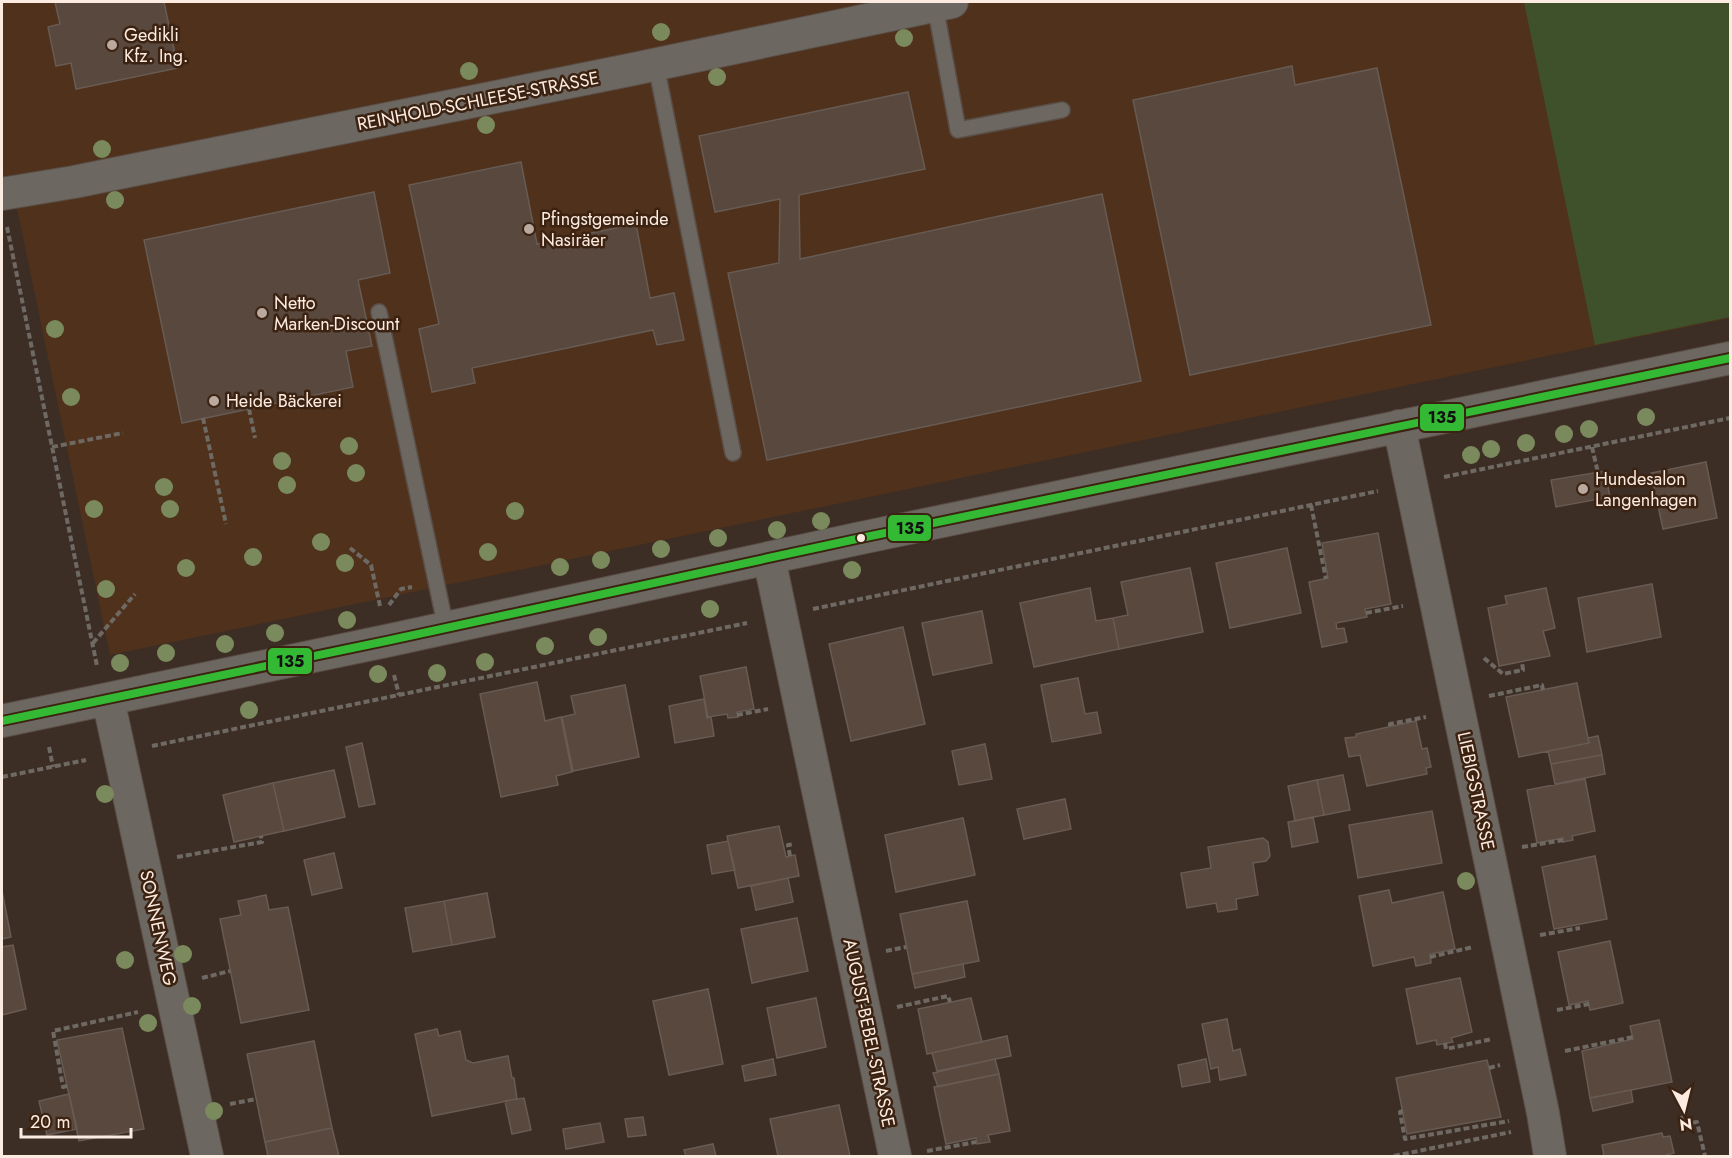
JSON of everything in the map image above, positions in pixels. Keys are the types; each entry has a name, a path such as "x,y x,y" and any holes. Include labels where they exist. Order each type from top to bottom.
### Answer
{"street":[{"name":"REINHOLD-SCHLEESE-STRASSE","path":"4,209 74,182 656,65 944,3"},
{"path":"2,721 769,558 1731,358"},
{"name":"LIEBIGSTRASSE","path":"1399,426 1541,1102 1550,1156"},
{"name":"AUGUST-BEBEL-STRASSE","path":"769,558 895,1156"},
{"name":"SONNENWEG","path":"108,699 207,1156"}],"lane":[{"path":"944,3 958,130 1062,110"},
{"path":"656,65 733,453"},
{"path":"379,312 446,628"}],"path":[{"path":"4,209 98,669"},
{"path":"249,409 255,438"},
{"path":"203,418 226,524"},
{"path":"2,777 1731,418"},
{"path":"52,447 123,433"},
{"path":"1592,447 1598,473"},
{"path":"1311,505 1326,579"},
{"path":"350,548 371,566 382,616"},
{"path":"93,644 135,594"},
{"path":"1366,613 1406,605"},
{"path":"1503,674 1523,670 1522,662"},
{"path":"1510,692 1542,685 1543,690"},
{"path":"737,715 777,708"},
{"path":"43,712 53,767"},
{"path":"1390,726 1389,724 1429,717"},
{"path":"177,858 262,842 261,836"},
{"path":"1518,848 1563,840"},
{"path":"788,845 790,856"},
{"path":"1531,937 1580,928"},
{"path":"1430,957 1474,946"},
{"path":"201,978 230,971"},
{"path":"895,1007 948,996 950,1002"},
{"path":"1547,1012 1589,1004"},
{"path":"68,1086 63,1087 52,1031 138,1012"},
{"path":"1445,1043 1446,1049 1503,1036"},
{"path":"1556,1053 1633,1037"},
{"path":"227,1105 256,1099"},
{"path":"1403,1111 1400,1112 1405,1139 1513,1120"},
{"path":"1681,1116 1683,1124 1697,1122 1705,1156"},
{"path":"1394,1156 1521,1130"},
{"path":"925,1151 976,1142"}],"shaded area":[{"path":"2,2 1730,2 1730,318 110,655 17,208 2,210"}],"green space":[{"path":"1524,2 1730,2 1730,317 1595,345"}],"building":[{"name":"Gedikli Kfz. Ing.","path":"55,2 164,2 178,68 76,89 71,63 56,66 48,27 60,24"},
{"path":"1292,66 1295,85 1377,68 1431,325 1190,375 1133,100"},
{"path":"908,92 925,169 799,195 800,259 1102,194 1141,381 767,460 728,273 779,263 780,199 715,212 699,136"},
{"path":"521,162 537,244 636,224 650,298 674,293 684,340 657,345 653,330 472,368 475,383 432,392 419,329 439,324 409,185"},
{"name":"Netto Marken-Discount","path":"374,192 390,273 358,280 372,346 346,351 353,387 182,423 144,240"},
{"path":"1706,462 1717,518 1663,529 1651,473"},
{"path":"1605,471 1610,497 1556,507 1551,480"},
{"path":"1378,533 1391,604 1365,609 1367,617 1336,623 1337,629 1344,628 1347,642 1322,647 1309,582 1328,578 1322,543"},
{"path":"1287,548 1301,613 1230,628 1216,563"},
{"path":"1190,568 1203,632 1119,649 1113,618 1128,615 1121,582"},
{"path":"1652,584 1661,637 1587,652 1578,598"},
{"path":"1090,588 1096,621 1113,618 1119,649 1034,667 1020,603"},
{"path":"1546,588 1555,628 1543,631 1550,656 1499,666 1488,608 1507,604 1505,596"},
{"path":"982,611 992,663 933,675 922,623"},
{"path":"903,627 925,724 851,741 829,644"},
{"path":"746,667 754,709 737,712 738,717 728,718 727,714 708,717 700,676"},
{"path":"1078,678 1085,714 1097,712 1101,733 1052,742 1041,685"},
{"path":"537,682 545,721 561,717 572,772 556,776 558,785 501,797 480,694"},
{"path":"1577,683 1589,743 1519,757 1506,697"},
{"path":"625,685 639,757 573,771 562,717 575,714 571,696"},
{"path":"704,699 707,718 711,717 714,736 675,743 669,706"},
{"path":"1416,721 1422,749 1427,748 1431,767 1426,768 1427,774 1367,786 1360,755 1349,757 1345,738"},
{"path":"1598,736 1602,755 1551,764 1548,751 1589,743 1588,738"},
{"path":"362,743 375,804 359,807 346,747"},
{"path":"985,744 992,779 959,785 952,751"},
{"path":"1602,755 1605,774 1555,784 1551,764"},
{"path":"334,770 345,817 284,831 273,783"},
{"path":"1343,775 1350,810 1324,815 1317,780"},
{"path":"1585,779 1595,831 1572,836 1573,840 1563,842 1563,838 1537,843 1527,790"},
{"path":"1317,780 1324,815 1295,821 1288,786"},
{"path":"273,783 284,831 234,842 223,795"},
{"path":"1065,799 1071,829 1024,839 1017,809"},
{"path":"1432,811 1442,863 1358,878 1349,825"},
{"path":"1313,817 1318,842 1292,847 1288,822"},
{"path":"963,818 975,875 896,892 885,835"},
{"path":"779,826 786,857 795,855 799,876 738,888 727,836"},
{"path":"1263,838 1268,842 1270,856 1266,861 1253,863 1258,895 1236,899 1237,909 1218,912 1216,903 1187,908 1181,873 1211,868 1208,847"},
{"path":"728,841 735,870 712,874 707,845"},
{"path":"334,853 342,888 312,895 304,860"},
{"path":"1595,856 1607,919 1554,929 1542,867"},
{"path":"788,878 793,902 756,910 751,886"},
{"path":"1389,890 1392,903 1443,892 1455,949 1430,954 1431,963 1416,966 1414,957 1373,966 1359,896"},
{"path":"2,891 11,937 2,939"},
{"path":"487,893 495,937 452,945 444,901"},
{"path":"266,895 269,910 288,907 309,1010 241,1023 220,919 241,915 238,901"},
{"path":"444,901 452,945 413,952 405,908"},
{"path":"967,901 979,961 912,974 900,914"},
{"path":"797,918 808,971 752,983 741,929"},
{"path":"1610,941 1623,1003 1590,1010 1588,1001 1569,1005 1558,952"},
{"path":"13,945 26,1009 2,1015 2,947"},
{"path":"963,964 965,977 915,988 912,974"},
{"path":"1460,978 1472,1032 1451,1038 1453,1042 1437,1045 1436,1040 1417,1044 1406,989"},
{"path":"708,989 723,1064 669,1075 653,1001"},
{"path":"816,998 826,1047 777,1058 767,1008"},
{"path":"971,998 982,1042 927,1054 918,1009"},
{"path":"1227,1019 1233,1051 1240,1049 1246,1075 1220,1080 1218,1067 1211,1069 1202,1024"},
{"path":"1659,1020 1672,1082 1590,1098 1582,1051 1633,1039 1630,1026"},
{"path":"122,1028 144,1129 79,1141 57,1040"},
{"path":"437,1029 439,1036 460,1031 466,1060 473,1063 508,1056 517,1099 432,1116 415,1034"},
{"path":"1007,1036 1011,1056 937,1071 932,1053"},
{"path":"314,1041 332,1128 265,1142 247,1054"},
{"path":"773,1059 776,1075 745,1081 742,1066"},
{"path":"995,1059 999,1074 938,1087 933,1073"},
{"path":"1206,1059 1210,1082 1182,1087 1178,1065"},
{"path":"1487,1060 1501,1117 1407,1134 1396,1078"},
{"path":"999,1074 1010,1131 988,1135 990,1142 977,1144 976,1138 946,1144 934,1087"},
{"path":"1631,1090 1633,1102 1593,1111 1590,1098"},
{"path":"69,1094 77,1129 47,1135 39,1101"},
{"path":"524,1098 531,1130 512,1134 505,1101"},
{"path":"839,1105 850,1156 778,1156 770,1119"},
{"path":"643,1117 646,1135 628,1137 625,1119"},
{"path":"600,1123 604,1142 566,1149 563,1129"},
{"path":"332,1128 339,1156 268,1156 265,1142"},
{"path":"1662,1133 1663,1137 1670,1136 1674,1153 1666,1156 1604,1156 1602,1145"},
{"path":"713,1144 716,1156 686,1156 684,1150"}],"transit line":[{"name":"135","path":"2,721 861,538 1730,358"}],"place":[{"name":"Gedikli Kfz. Ing.","path":"112,45"},
{"name":"Pfingstgemeinde Nasiräer","path":"529,229"},
{"name":"Netto Marken-Discount","path":"262,313"},
{"name":"Heide Bäckerei","path":"214,401"},
{"name":"Hundesalon Langenhagen","path":"1583,489"}]}
